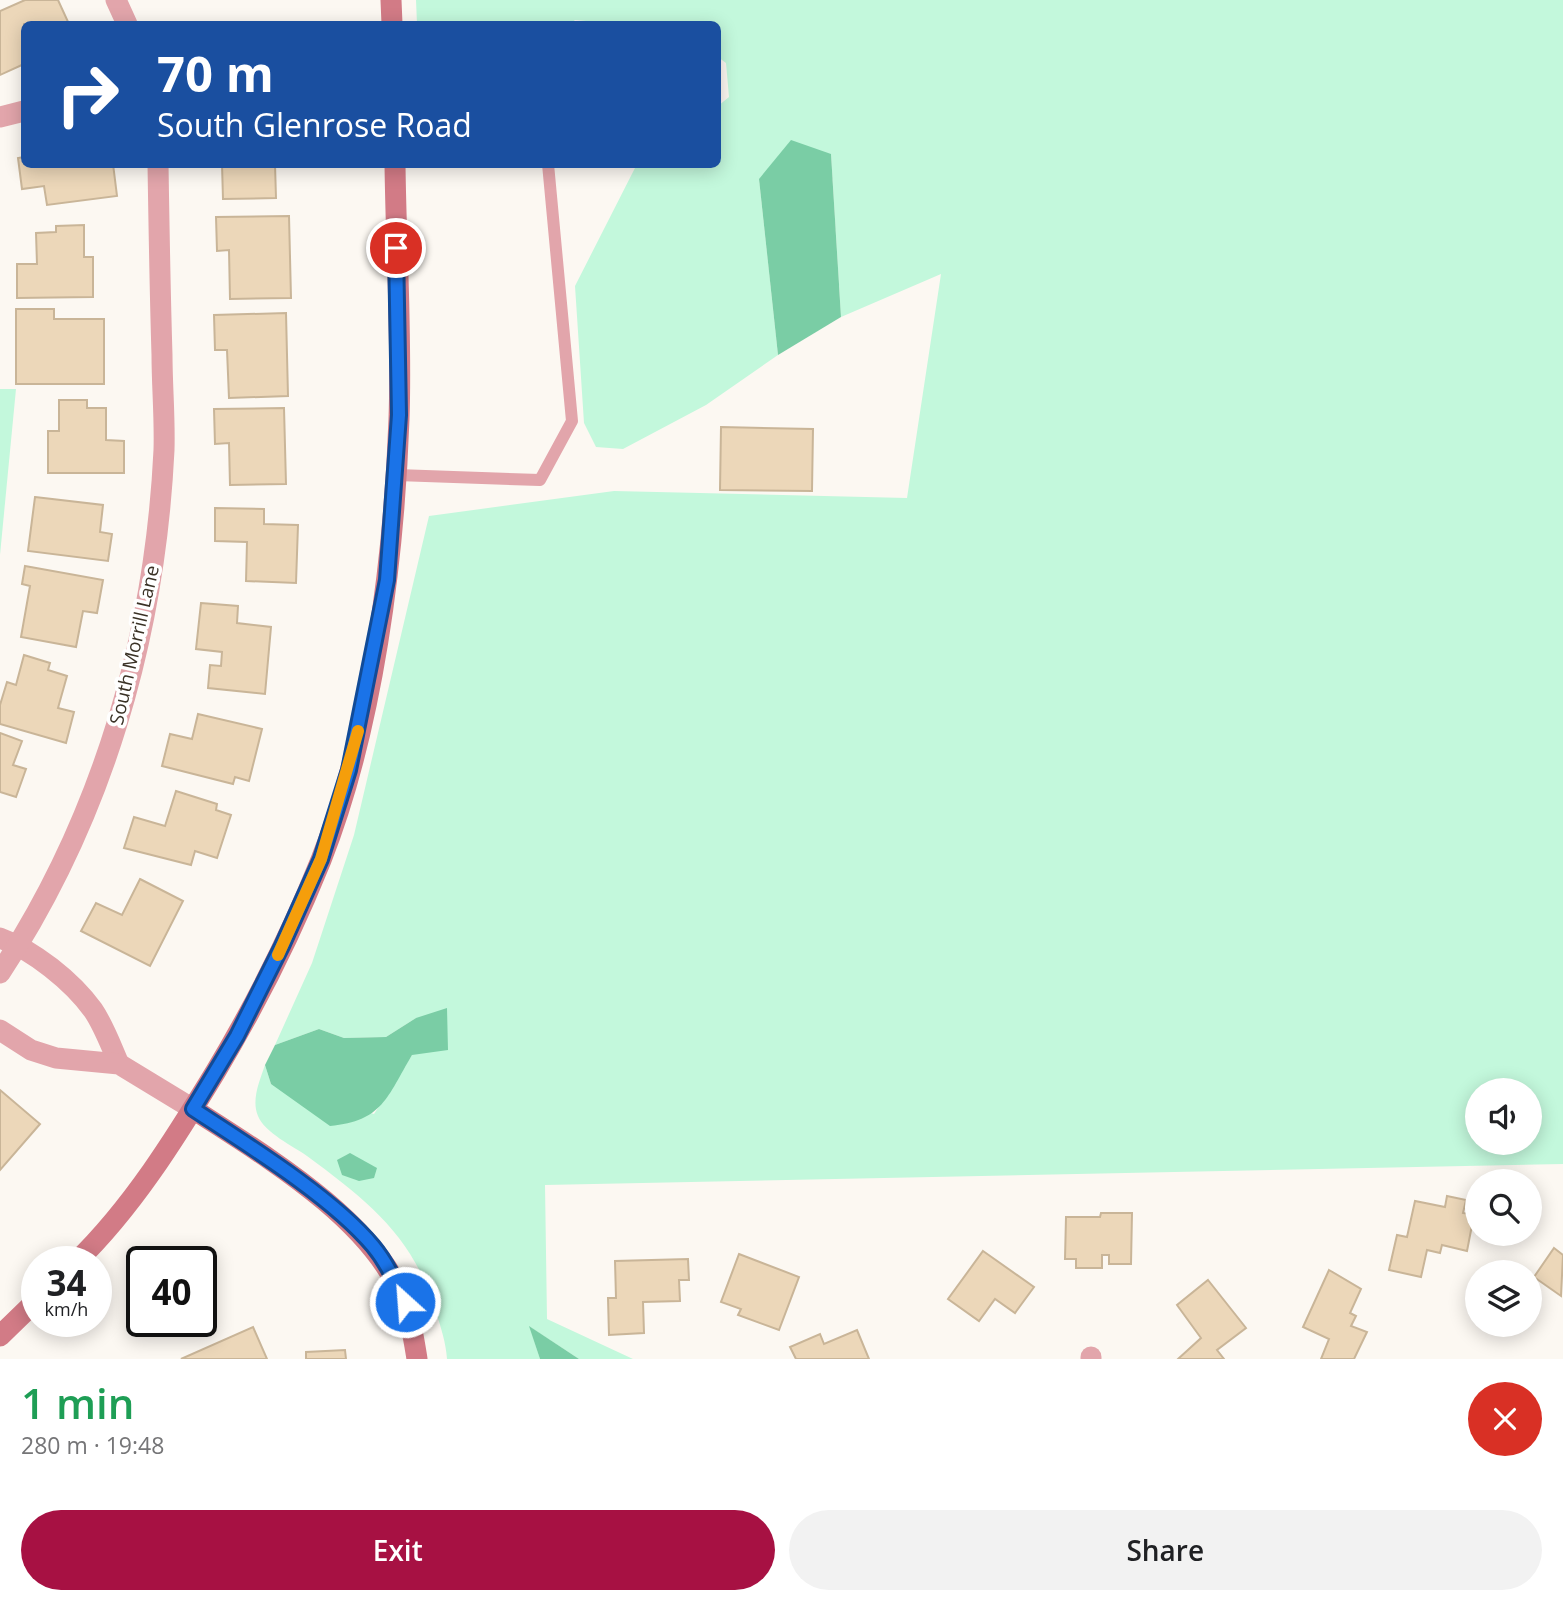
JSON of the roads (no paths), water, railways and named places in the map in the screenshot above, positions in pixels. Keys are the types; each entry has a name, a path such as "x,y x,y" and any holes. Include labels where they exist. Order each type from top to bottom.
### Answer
{"street":[{"path":"116,0 126,21"},
{"path":"391,0 391,21"},
{"path":"0,117 21,112"},
{"name":"South Morrill Lane","path":"0,973 9,941 92,802 121,716 148,604 159,526 164,447 158,168"},
{"path":"89,1246 148,1175 193,1109 237,1036 321,859 349,770 370,677 387,580 397,475 399,415 394,168"},
{"path":"9,941 85,999 119,1063"},
{"path":"0,1030 31,1050 56,1058 119,1063 244,1142 343,1216 373,1247 405,1302 417,1359"},
{"path":"0,1336 21,1316"}],"lane":[{"path":"397,475 540,480 572,421 548,168"}]}
